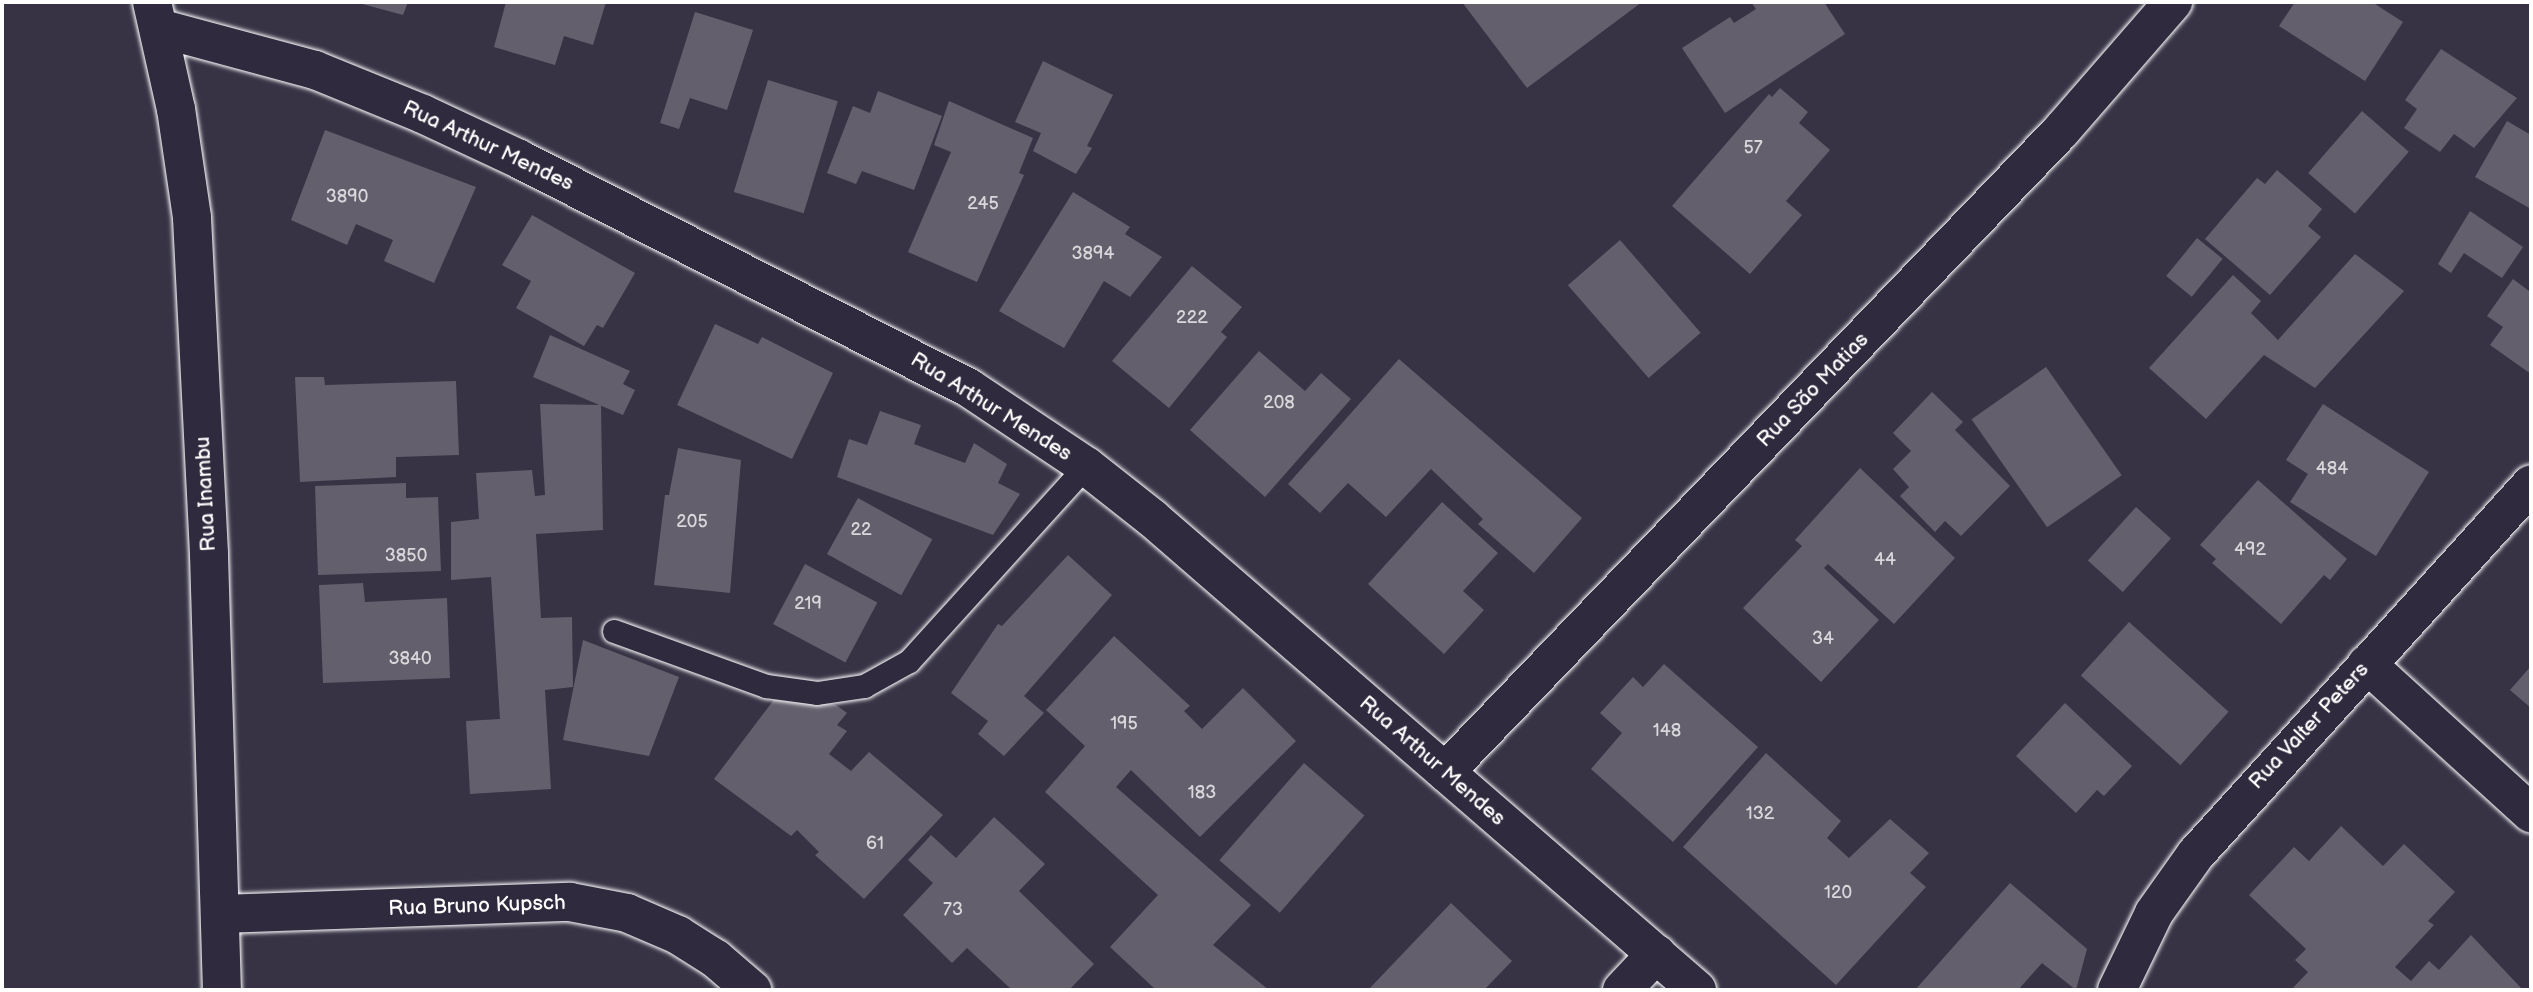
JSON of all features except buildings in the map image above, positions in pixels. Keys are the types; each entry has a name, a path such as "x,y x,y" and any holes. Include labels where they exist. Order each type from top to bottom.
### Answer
{"street":[{"name":"Rua São Matias","path":"1445,772 2061,131 2173,2"},
{"name":"Rua Arthur Mendes","path":"155,15 315,70 519,159 969,387 1086,466 1697,990"},
{"name":"Rua Inambu","path":"155,15 192,218 209,555 222,990"},
{"name":"Rua Valter Peters","path":"2117,990 2154,913 2196,854 2531,484"},
{"path":"2367,664 2531,813"},
{"name":"Rua Bruno Kupsch","path":"221,914 570,902 627,912 678,935 716,959 752,990"},
{"path":"1622,990 1656,954"}],"lane":[{"path":"614,631 766,686 817,693 864,686 909,661 1086,466"}]}
